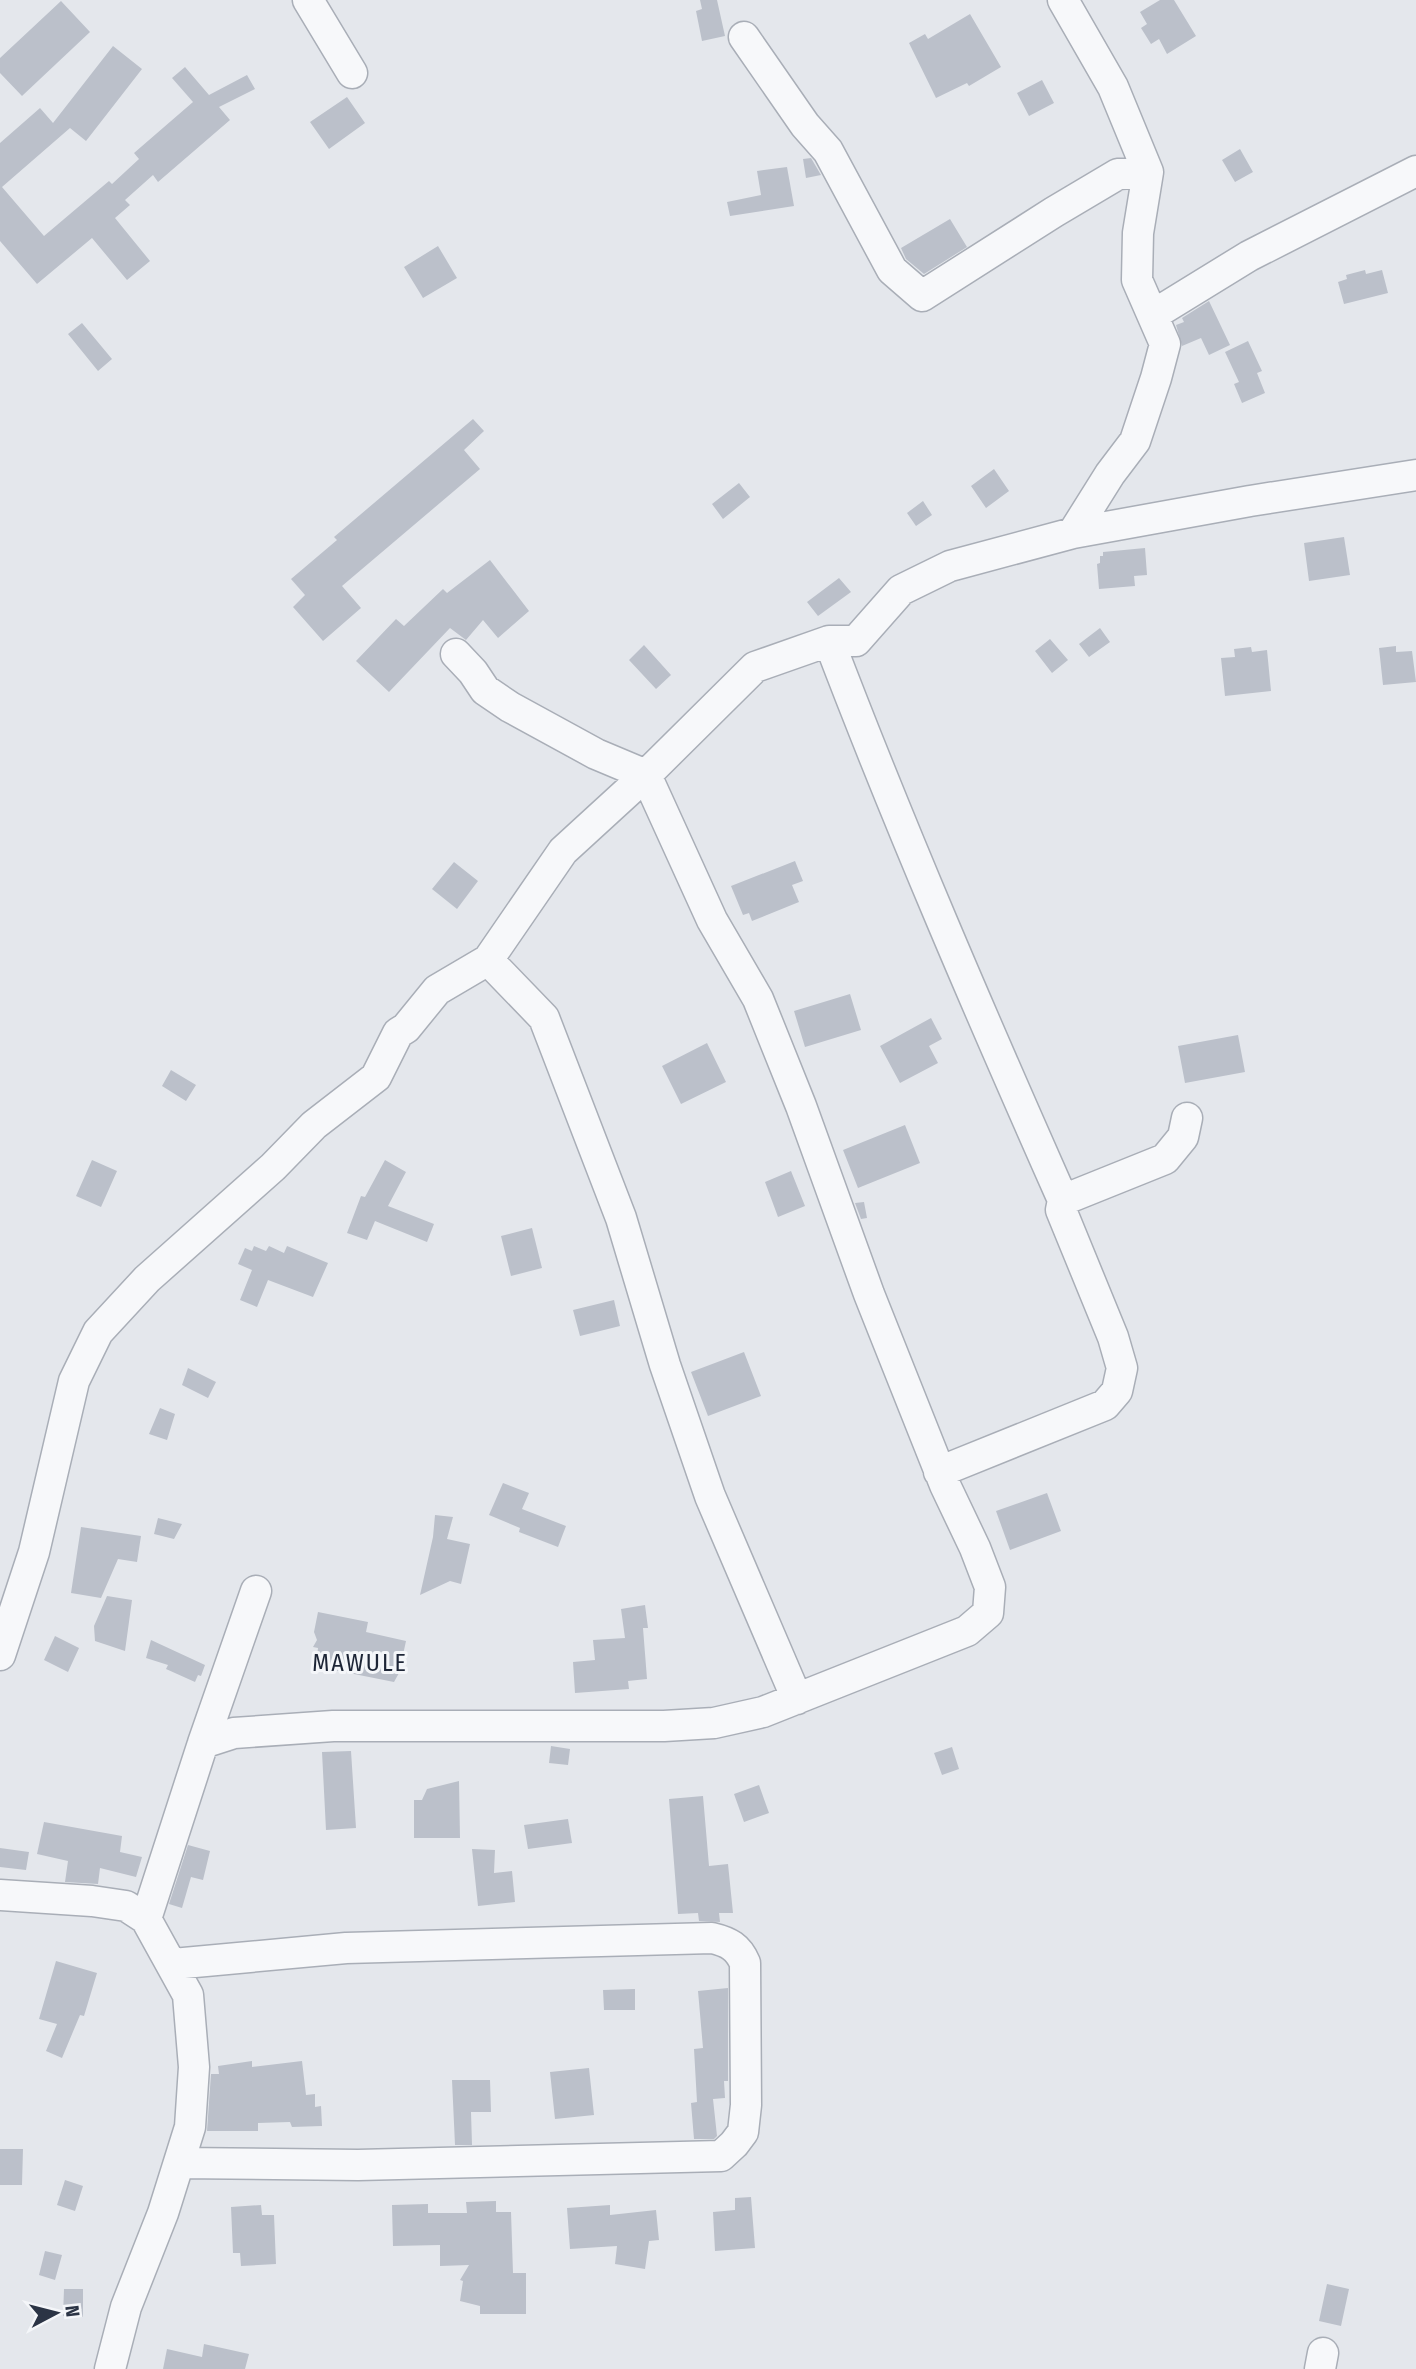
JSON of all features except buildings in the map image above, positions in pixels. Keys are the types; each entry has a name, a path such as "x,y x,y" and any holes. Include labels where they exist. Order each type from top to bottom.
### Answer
{"street":[{"path":"308,0 352,73"},
{"path":"1063,0 1112,87 1148,172 1138,233 1137,280 1164,344 1135,442 1110,474 1073,533"},
{"path":"744,37 805,125 828,151 866,217 892,270 922,296 1118,174 1148,172"},
{"path":"1153,314 1249,256 1416,171"},
{"path":"0,1655 34,1552 74,1381 98,1332 147,1279 273,1167 314,1125 376,1077 398,1033 406,1028 437,990 488,960 563,851 646,775 755,667 830,642 856,641 901,590 950,566 1073,533 1413,473"},
{"path":"830,642 876,766 1063,1200 1061,1210 1113,1337 1122,1368 1117,1391 1105,1405 939,1472"},
{"path":"203,1743 234,1733 319,1727 664,1726 714,1723 763,1712 967,1631 988,1613 990,1587 939,1472 758,999 712,920 646,775 596,754 510,707 485,690 474,672 456,654"},
{"path":"488,960 544,1018 621,1218 665,1364 710,1496 797,1699"},
{"path":"1063,1200 1166,1159 1183,1137 1187,1118"},
{"path":"146,1919 256,1591"},
{"path":"0,1895 126,1906 146,1919 188,1995 194,2067 190,2127 163,2213 126,2307 110,2369"},
{"path":"173,1964 346,1948 712,1938 729,1942 740,1952 745,1963 746,2105 743,2132 720,2156 358,2165 179,2163"}],"district":[{"name":"MAWULE","path":"360,1663"}]}
